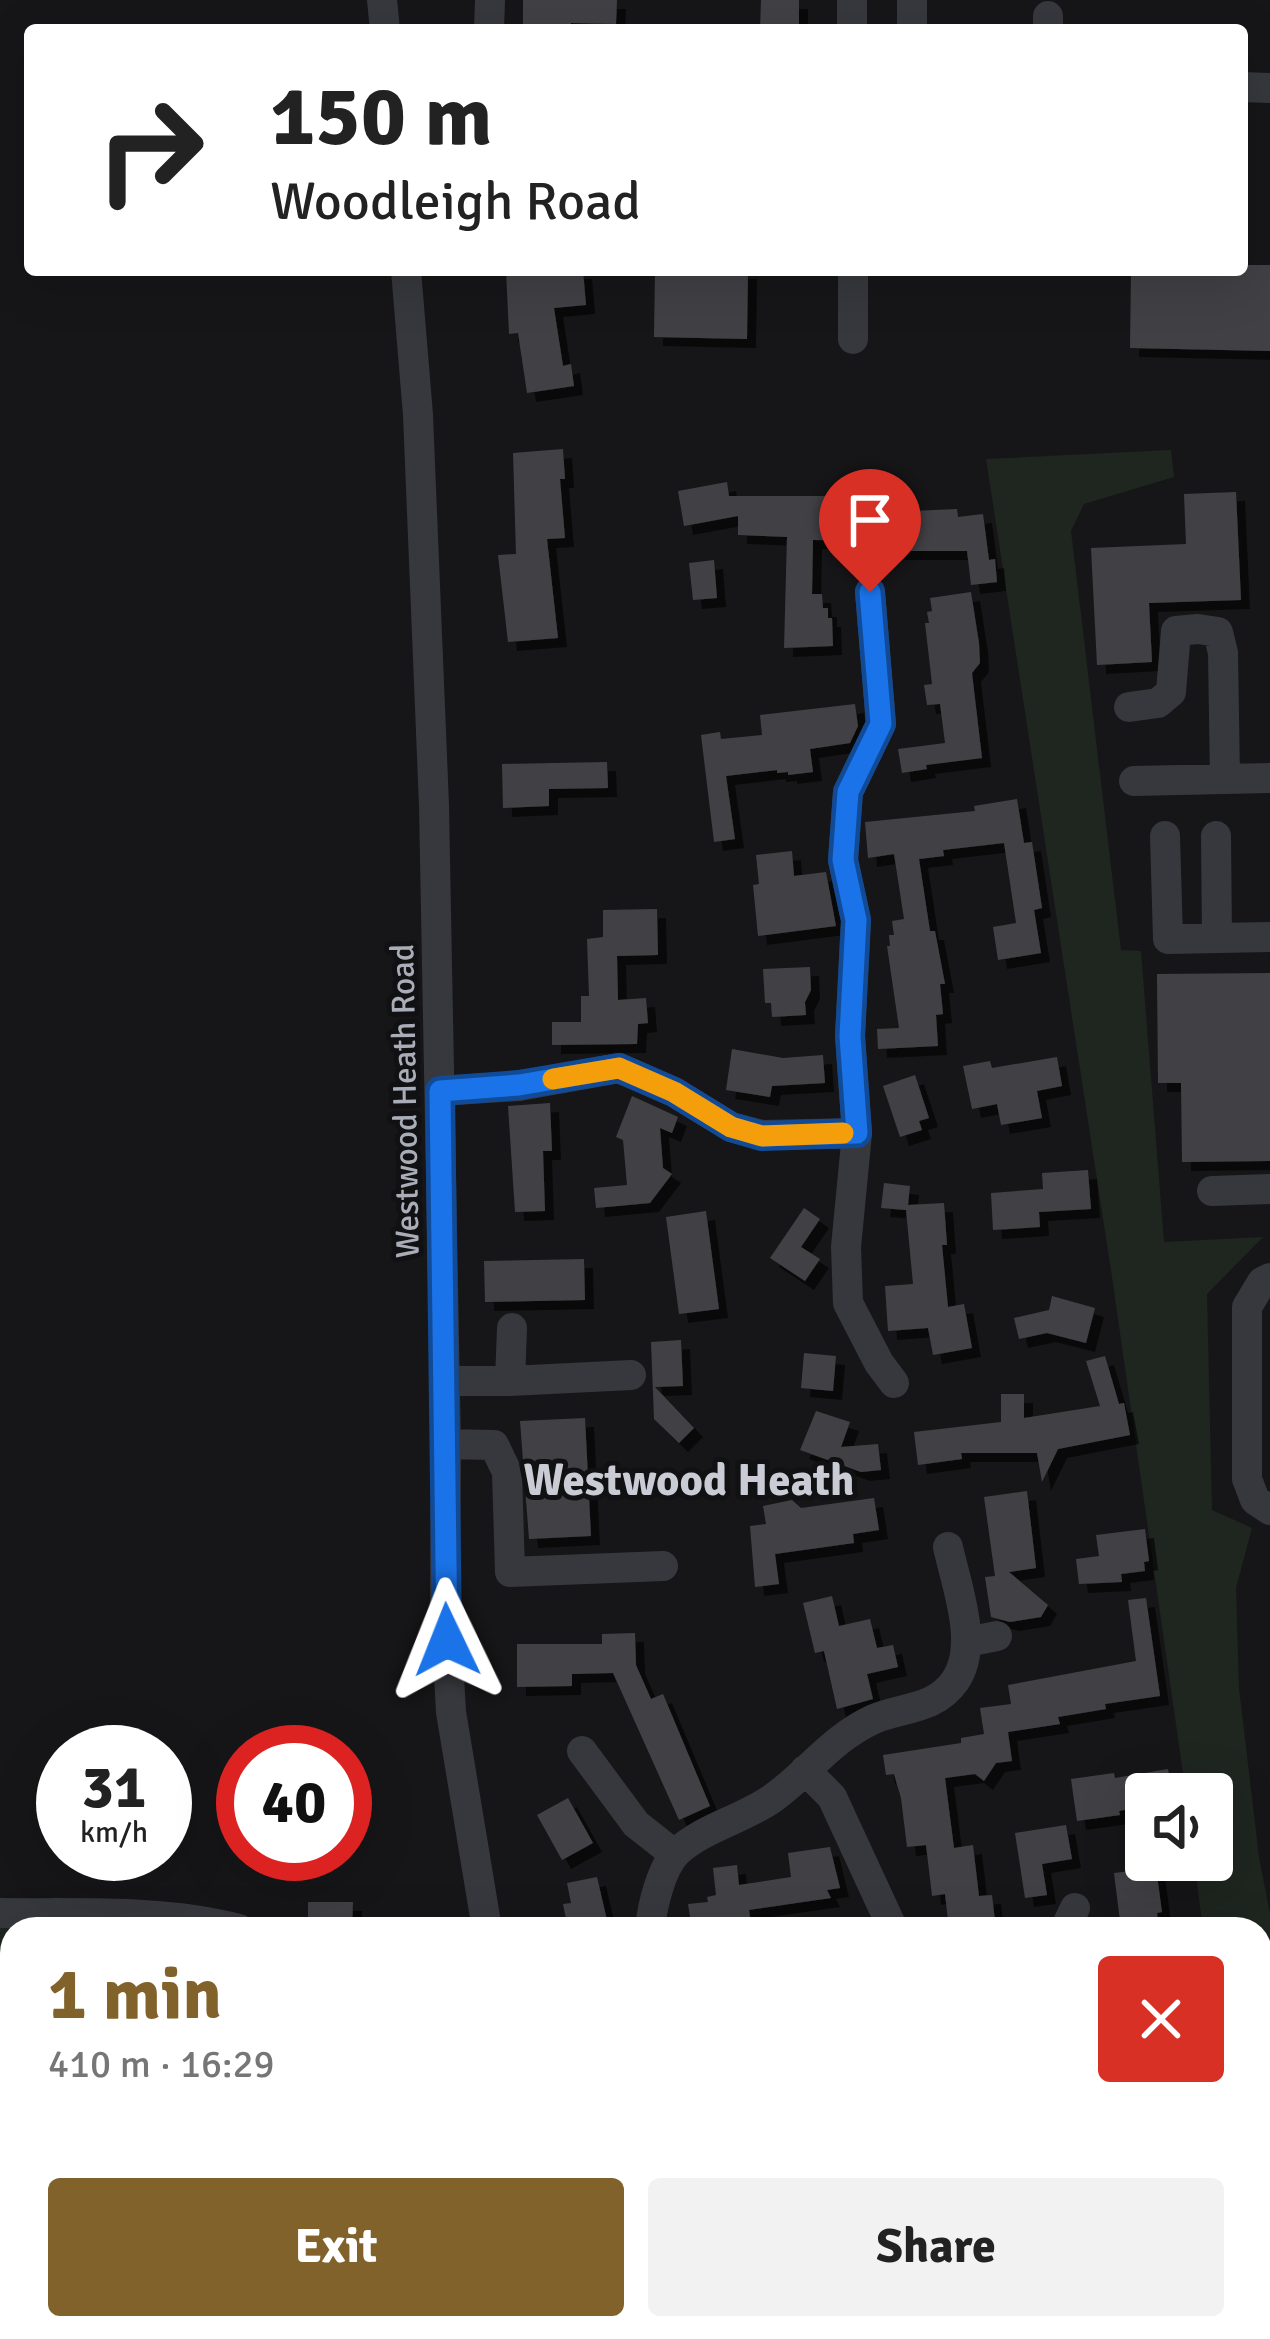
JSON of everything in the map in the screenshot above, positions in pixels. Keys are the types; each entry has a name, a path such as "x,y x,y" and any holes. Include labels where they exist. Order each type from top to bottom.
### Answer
{"street":[{"name":"Westwood Heath Road","path":"406,276 426,597 440,1091 445,1604 451,1712 485,1917"},
{"path":"853,276 853,339"},
{"path":"870,592 881,724 848,792 843,860 856,920 850,1036 857,1133 846,1246 848,1303 879,1363 895,1383"},
{"path":"1129,707 1158,703 1171,692 1176,632 1198,628 1218,632 1225,778"},
{"path":"1134,782 1172,768 1225,778 1270,778"},
{"path":"1165,836 1168,939 1270,937"},
{"path":"1216,836 1216,938"},
{"path":"440,1091 519,1085 619,1068 674,1092 731,1127 762,1136 857,1133"},
{"path":"1212,1191 1270,1189"},
{"path":"1270,1278 1262,1282 1247,1307 1247,1479 1255,1499 1270,1510"},
{"path":"510,1381 512,1328"},
{"path":"445,1381 631,1375"},
{"path":"446,1444 494,1444 507,1472 509,1572 663,1566"},
{"path":"651,1917 674,1855 718,1826 772,1800 835,1740 877,1718 921,1708 955,1681 982,1639 948,1547"},
{"path":"582,1751 636,1824 674,1855"},
{"path":"805,1770 832,1797 887,1917"},
{"path":"0,1913 152,1917"}],"shaded area":[{"path":"1171,450 1174,477 1084,504 1071,531 1121,950 1141,951 1164,1242 1263,1237 1207,1294 1212,1510 1252,1528 1236,1588 1239,1688 1270,1917 1201,1917 1197,1881 1233,1881 1233,1773 1183,1773 986,459"}],"building":[{"path":"523,0 617,0 616,24 523,24"},
{"path":"761,0 799,0 799,24 760,24"},
{"path":"1248,265 1270,265 1270,351 1130,348 1131,276 1248,276"},
{"path":"506,276 584,276 586,305 554,308 563,366 571,364 574,386 527,393 518,333 509,334"},
{"path":"655,276 748,276 747,339 654,337"},
{"path":"563,449 565,479 560,479 565,538 547,539 558,638 508,642 498,555 516,554 513,453"},
{"path":"727,482 729,496 839,496 839,500 888,501 888,512 957,509 958,517 983,514 997,582 971,585 967,551 895,551 894,541 813,540 812,594 822,594 823,608 828,608 833,646 784,648 787,537 738,535 738,516 684,526 678,491"},
{"path":"1236,492 1241,600 1149,603 1152,662 1097,665 1091,548 1186,544 1184,494"},
{"path":"714,560 717,598 693,600 689,563"},
{"path":"971,592 979,643 980,663 972,673 982,758 902,773 898,749 945,743 940,704 927,705 924,685 932,684 925,623 929,623 927,612 932,611 930,598"},
{"path":"855,704 858,726 850,743 810,749 813,772 788,775 777,770 726,776 735,839 714,842 701,735 720,732 721,739 762,735 760,715"},
{"path":"607,762 608,788 549,789 549,806 503,808 502,764"},
{"path":"1017,799 1024,843 1032,842 1042,908 1034,910 1041,953 998,960 993,927 1016,923 1004,843 943,850 944,856 919,859 930,931 935,931 945,984 940,984 943,1014 936,1015 938,1046 878,1049 877,1029 899,1028 887,946 889,935 894,935 892,921 904,919 894,854 868,858 865,822 975,811 974,806"},
{"path":"792,851 794,876 826,872 836,926 758,936 753,885 759,884 756,855"},
{"path":"657,909 658,955 617,956 618,1000 646,998 648,1023 638,1024 637,1044 552,1045 552,1022 581,1022 581,996 589,996 587,939 603,937 603,910"},
{"path":"810,967 806,1015 772,1017 771,1003 765,1003 763,969"},
{"path":"1270,973 1270,1161 1182,1162 1181,1083 1158,1083 1157,974"},
{"path":"732,1049 783,1058 823,1055 825,1083 772,1086 770,1097 726,1090"},
{"path":"1057,1057 1062,1086 1037,1091 1042,1118 1001,1125 997,1104 972,1109 963,1066 990,1061 992,1068"},
{"path":"915,1075 929,1118 919,1121 922,1130 900,1137 883,1086"},
{"path":"632,1096 678,1117 672,1133 660,1128 663,1168 672,1174 650,1203 596,1208 594,1188 627,1185 623,1140 616,1137"},
{"path":"550,1103 552,1151 543,1151 545,1211 515,1212 508,1106"},
{"path":"1088,1170 1091,1209 1039,1212 1040,1227 993,1230 991,1193 1043,1189 1042,1173"},
{"path":"884,1183 910,1186 908,1205 944,1203 947,1245 942,1245 948,1307 964,1304 972,1348 933,1355 928,1328 888,1331 885,1286 913,1284 906,1210 881,1208"},
{"path":"804,1208 820,1219 801,1247 820,1259 805,1281 770,1258"},
{"path":"706,1211 719,1309 679,1314 666,1217"},
{"path":"584,1259 585,1300 485,1302 484,1261"},
{"path":"1052,1296 1095,1308 1086,1343 1047,1333 1019,1339 1014,1318 1049,1310"},
{"path":"681,1340 683,1386 655,1387 694,1428 679,1443 654,1419 651,1342"},
{"path":"804,1353 836,1356 833,1391 801,1388"},
{"path":"1105,1356 1119,1404 1124,1403 1130,1435 1058,1449 1042,1482 1037,1453 961,1453 962,1459 918,1465 914,1432 1001,1422 1001,1394 1024,1394 1024,1418 1100,1406 1086,1361"},
{"path":"816,1411 850,1422 841,1447 878,1444 881,1470 861,1472 800,1450"},
{"path":"585,1418 591,1536 529,1539 520,1421"},
{"path":"1027,1491 1036,1568 1009,1572 1048,1605 1041,1617 1010,1622 991,1617 985,1577 995,1576 984,1497"},
{"path":"874,1498 879,1530 853,1534 854,1543 775,1554 779,1584 755,1587 750,1526 766,1524 763,1506 792,1500 801,1508"},
{"path":"1145,1529 1149,1561 1144,1562 1145,1571 1121,1574 1122,1582 1079,1584 1076,1559 1099,1556 1096,1535"},
{"path":"832,1596 839,1626 870,1619 877,1648 893,1645 898,1667 867,1674 873,1699 837,1709 824,1651 815,1653 803,1603"},
{"path":"1146,1598 1160,1696 1105,1704 1106,1709 1058,1717 1060,1724 1008,1732 1012,1761 996,1763 984,1781 975,1774 945,1778 954,1848 973,1845 979,1896 992,1895 995,1917 948,1917 945,1894 932,1896 926,1845 907,1847 901,1798 894,1774 886,1775 883,1755 961,1743 961,1738 984,1734 980,1708 1011,1704 1008,1685 1136,1661 1128,1600"},
{"path":"635,1633 636,1665 651,1699 663,1694 710,1806 679,1820 613,1673 572,1674 572,1686 517,1687 517,1644 602,1644 602,1634"},
{"path":"1114,1773 1115,1778 1125,1776 1125,1810 1120,1815 1077,1821 1071,1779"},
{"path":"568,1798 593,1843 562,1860 537,1815"},
{"path":"1066,1825 1072,1859 1042,1864 1047,1895 1025,1898 1015,1833"},
{"path":"830,1847 840,1888 827,1890 831,1898 749,1910 750,1917 690,1917 688,1904 708,1902 707,1897 716,1895 713,1868 737,1865 739,1885 791,1877 788,1853"},
{"path":"1125,1872 1125,1881 1158,1881 1162,1912 1158,1917 1120,1917 1114,1873"},
{"path":"597,1877 606,1917 566,1917 563,1904 571,1903 567,1883"},
{"path":"308,1902 353,1902 352,1917 308,1917"}],"slow traffic":[{"path":"553,1079 619,1068 674,1092 731,1127 762,1136 843,1133"}],"district":[{"name":"Westwood Heath","path":"689,1479"}],"route":[{"path":"447,1640 440,1091 519,1085 619,1068 674,1092 731,1127 762,1136 857,1133 850,1036 856,920 843,860 848,792 881,724 870,592"}]}
